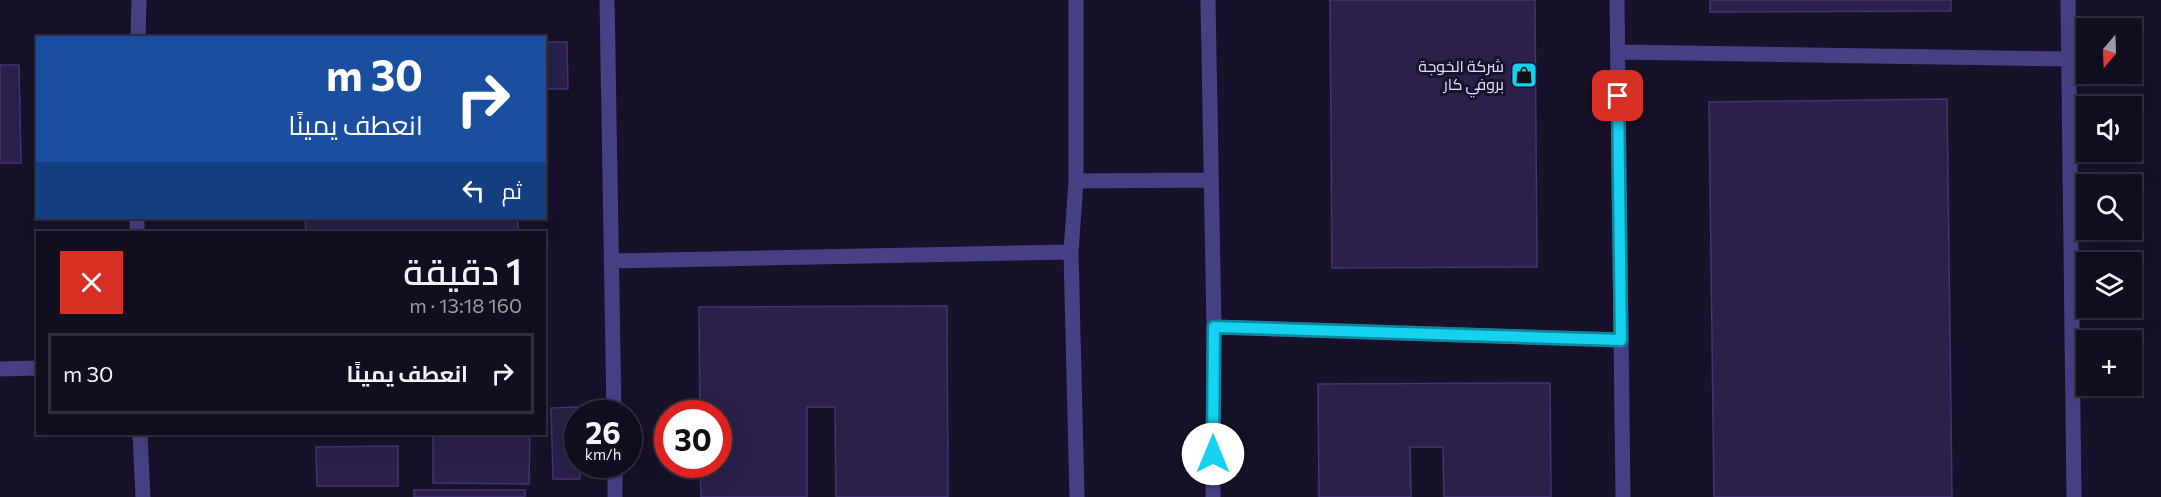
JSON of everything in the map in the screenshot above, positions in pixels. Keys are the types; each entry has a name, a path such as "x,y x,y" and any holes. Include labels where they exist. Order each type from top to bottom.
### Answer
{"street":[{"path":"138,36 139,0"},
{"path":"607,0 614,400"},
{"path":"1076,0 1076,181 1071,252 1077,497"},
{"path":"1208,0 1214,327 1213,497"},
{"path":"1617,0 1623,497"},
{"path":"2068,0 2074,497"},
{"path":"1618,52 2070,59"},
{"path":"1076,181 1211,180"},
{"path":"611,261 1071,252"},
{"path":"1214,327 1621,340"},
{"path":"0,369 36,368"},
{"path":"140,435 142,497"},
{"path":"615,478 615,497"}],"building":[{"path":"1330,0 1535,0 1537,267 1332,268"},
{"path":"1710,0 1951,0 1951,11 1710,12"},
{"path":"546,42 567,42 568,89 546,89"},
{"path":"0,65 19,65 21,163 0,163"},
{"path":"1947,99 1952,497 1714,497 1709,102"},
{"path":"305,219 518,219 518,231 306,231"},
{"path":"947,306 948,497 836,497 835,407 807,407 807,497 701,497 700,478 732,478 732,400 700,400 699,307"},
{"path":"1550,383 1551,497 1444,497 1443,447 1410,447 1411,497 1319,497 1318,384"},
{"path":"551,408 564,408 564,478 580,479 553,479"},
{"path":"433,435 530,435 529,484 433,483"},
{"path":"398,446 398,486 317,486 316,447"},
{"path":"414,490 525,490 525,497 414,497"}],"place":[{"name":"شركة الخوجة بروفي كار","path":"1524,75"}],"route":[{"path":"1213,454 1214,327 1621,340 1618,96"}]}
